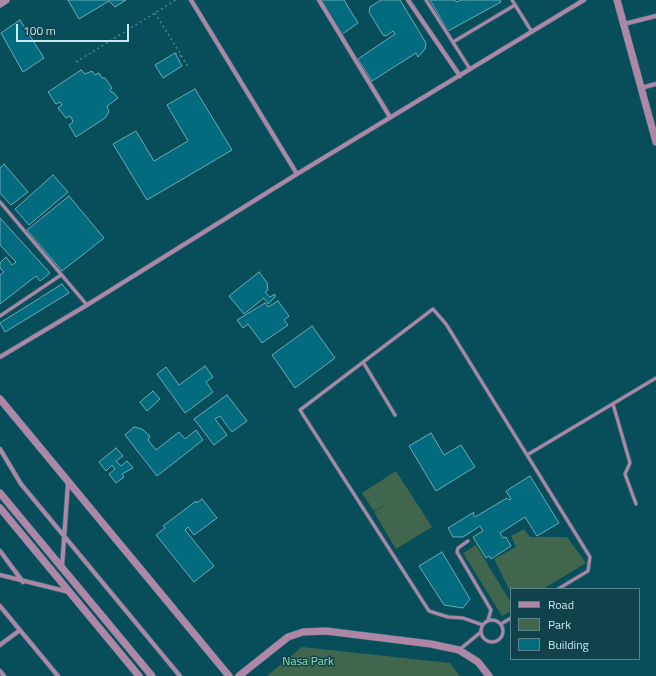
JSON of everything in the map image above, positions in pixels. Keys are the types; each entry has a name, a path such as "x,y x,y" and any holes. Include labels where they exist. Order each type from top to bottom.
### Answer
{"street":[{"path":"0,4 6,0"},
{"path":"191,0 297,174"},
{"path":"319,0 390,117"},
{"path":"408,0 460,76"},
{"path":"0,356 87,305 297,174 584,0"},
{"path":"617,0 656,142"},
{"path":"624,24 656,16"},
{"path":"641,88 656,84"},
{"path":"0,399 229,676"},
{"path":"0,449 21,484 180,676"},
{"path":"62,568 68,483"},
{"path":"0,493 152,676"},
{"path":"0,508 138,676"},
{"path":"0,552 23,582"},
{"path":"0,575 23,582 69,592"},
{"path":"0,606 58,676"},
{"path":"0,645 20,630"},
{"path":"238,676 288,637 303,632 326,631 431,644 459,650 478,662 489,676"},
{"path":"0,671 4,676"}],"lane":[{"path":"426,0 470,70"},
{"path":"512,0 532,32"},
{"path":"453,42 515,5"},
{"path":"0,202 87,305"},
{"path":"0,316 61,276"},
{"path":"482,625 463,618 448,617 429,611 300,410 433,309 446,324 590,557 588,571 560,588"},
{"path":"363,362 395,415"},
{"path":"527,455 656,378"},
{"path":"613,404 630,463 625,474 636,504"},
{"path":"468,541 458,548 457,552 491,610 488,620 482,625 481,632 486,640 497,640 503,631 501,624 495,620 488,620"},
{"path":"501,624 510,619"},
{"path":"459,650 481,632"}],"path":[{"path":"76,62 176,0"},
{"path":"155,13 189,68"},
{"path":"175,53 181,56"}],"green space":[{"path":"396,471 432,527 396,549 374,512 389,502 374,511 362,493"},
{"path":"524,529 530,537 567,537 586,563 545,588 510,588 510,591 494,559 516,547 511,536"},
{"path":"476,545 510,601 510,612 502,616 463,553"},
{"name":"Nasa Park","path":"302,647 450,663 460,676 267,676"}],"building":[{"path":"68,0 126,0 115,7 109,1 79,19"},
{"path":"320,0 344,0 358,23 341,35"},
{"path":"381,0 400,0 426,43 425,49 418,57 416,53 372,81 358,59 395,34 393,31 386,36 383,35 369,12 370,7"},
{"path":"430,0 455,0 457,2 461,0 500,0 501,2 448,31"},
{"path":"20,20 44,58 23,72 1,33"},
{"path":"175,53 182,66 163,78 155,65"},
{"path":"81,70 85,74 92,71 95,75 99,73 102,78 105,78 112,88 110,90 111,92 113,92 118,98 107,106 109,112 105,118 76,137 69,125 73,122 72,119 70,116 66,118 58,108 62,105 60,102 56,104 48,92"},
{"path":"195,89 232,150 147,200 113,144 136,131 154,161 188,141 167,105"},
{"path":"4,164 28,192 11,205 0,193 0,168"},
{"path":"53,175 68,192 29,225 15,209"},
{"path":"69,196 104,238 62,271 27,230"},
{"path":"0,218 50,273 40,281 36,276 0,304 0,275 4,272 0,268 0,263 6,257 12,265 16,262 0,245"},
{"path":"259,272 268,284 268,290 265,292 270,297 275,294 275,297 268,304 264,298 244,314 229,296"},
{"path":"62,284 69,293 5,332 0,323"},
{"path":"278,301 289,316 284,320 288,325 262,343 248,324 243,328 237,320 265,303 268,307"},
{"path":"312,326 335,358 295,388 272,355"},
{"path":"205,366 213,377 206,382 213,392 185,413 157,374 166,367 179,385"},
{"path":"153,391 160,399 147,411 140,402"},
{"path":"227,395 247,421 232,432 220,416 215,419 227,435 214,445 194,419"},
{"path":"134,427 142,429 150,436 148,440 156,450 179,432 185,439 196,430 203,440 157,476 125,435"},
{"path":"431,433 444,455 461,445 475,467 436,491 409,446"},
{"path":"116,448 123,456 116,461 121,466 127,461 133,468 122,474 124,477 116,483 109,474 115,469 112,465 106,471 99,462"},
{"path":"530,476 559,523 537,536 525,517 500,533 503,538 506,537 511,546 491,559 489,556 486,558 473,537 483,531 480,526 463,537 453,537 448,528 474,512 473,514 475,517 507,498 509,500 511,499 506,491"},
{"path":"202,499 217,518 194,535 188,527 185,530 214,566 194,582 156,535 165,528 163,526 196,501 197,503"},
{"path":"442,552 470,599 463,608 444,605 419,566"}]}
